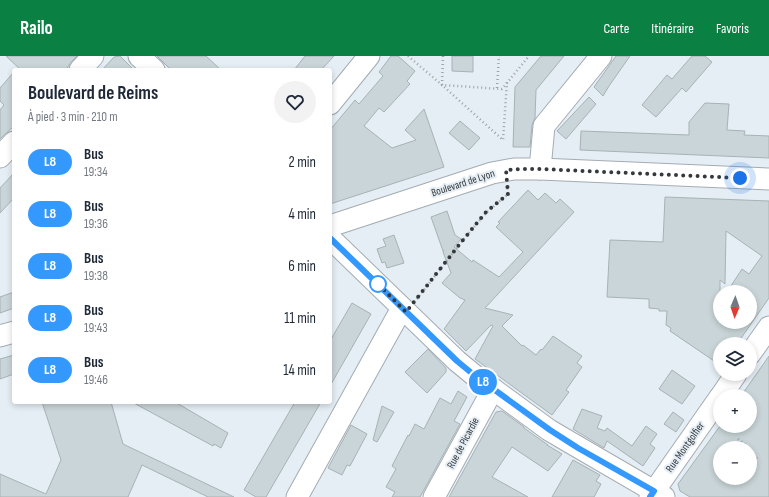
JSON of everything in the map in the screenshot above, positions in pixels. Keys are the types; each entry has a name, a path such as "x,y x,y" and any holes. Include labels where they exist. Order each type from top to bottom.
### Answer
{"street":[{"path":"82,68 94,56"},
{"path":"332,102 369,56"},
{"path":"540,169 544,126 601,56"},
{"path":"0,157 12,144"},
{"name":"Boulevard de Lyon","path":"332,225 492,173 506,170 540,169 769,179"},
{"path":"332,240 457,361 493,389 559,436 656,495"},
{"path":"297,497 404,310"},
{"path":"757,344 769,327"},
{"path":"0,336 12,333"},
{"name":"Rue de Picardie","path":"434,497 493,389"},
{"name":"Rue Montgolfier","path":"656,495 713,407"}],"path":[{"path":"408,56 504,140 507,82"},
{"path":"442,85 443,56"},
{"path":"497,88 499,56"},
{"path":"442,85 502,89 529,56"},
{"path":"404,310 414,302 486,212 508,194 506,170"}],"building":[{"path":"6,56 77,56 67,68 19,68"},
{"path":"120,56 132,68 104,68 114,57"},
{"path":"157,56 206,56 219,68 169,68"},
{"path":"305,56 334,56 323,68 296,68"},
{"path":"391,56 398,56 415,71 407,81 410,84 384,112 379,108 364,126 392,148 416,140 405,130 424,109 444,167 332,203 332,128 355,100 359,104 383,76 379,72"},
{"path":"452,56 473,56 473,72 452,71"},
{"path":"541,56 564,56 536,90 535,118 532,125 530,147 513,147 515,87"},
{"path":"616,56 630,56 603,96 594,87"},
{"path":"692,56 705,56 712,62 686,92 682,88 656,117 642,105 667,75 672,79"},
{"path":"12,74 12,128 0,139 0,110 4,105 0,101 0,88"},
{"path":"589,97 596,104 566,139 557,131"},
{"path":"705,103 729,104 727,130 745,131 744,135 769,136 769,158 580,150 581,131 689,135 689,122"},
{"path":"460,121 480,138 469,150 449,133"},
{"path":"12,175 12,200 0,213 0,188"},
{"path":"528,190 538,200 545,193 556,203 560,199 574,212 485,308 513,315 502,326 522,346 523,345 536,355 553,336 582,356 577,363 582,367 566,390 569,392 552,415 475,359 493,326 491,325 466,351 444,329 465,300 460,298 442,283 451,273 431,217 447,211 455,235 461,239 454,247 472,262 473,260 499,277 523,252 496,227 500,223 498,222"},
{"path":"665,197 769,201 769,298 757,315 757,285 732,285 742,269 749,274 762,256 726,231 725,284 720,280 720,285 713,285 713,329 747,329 742,337 713,337 713,360 670,331 671,328 666,325 667,311 659,311 659,309 649,308 649,299 607,297 610,240 663,242"},
{"path":"394,235 404,263 387,268 385,262 382,263 377,249 386,246 383,239"},
{"path":"12,293 12,309 0,313 0,297"},
{"path":"352,303 371,314 332,382 332,338"},
{"path":"428,349 446,368 446,372 427,393 405,372"},
{"path":"12,356 12,375 0,379 0,359"},
{"path":"769,356 769,497 690,497 680,491 678,484 715,433 757,433 757,389 746,389 752,381 757,381 757,373"},
{"path":"672,370 695,386 682,404 659,389"},
{"path":"458,391 467,397 454,421 460,424 420,497 392,497 395,492 386,487 396,469 392,466 408,435 409,436 415,424 424,429 440,398 451,404"},
{"path":"43,404 112,404 123,444 234,497 208,497 142,465 128,497 0,497 0,474 46,494 61,460"},
{"path":"136,404 178,404 228,433 221,448 214,444 213,446"},
{"path":"294,404 320,404 266,497 256,497 244,490"},
{"path":"382,406 394,412 377,442 373,440"},
{"path":"582,409 602,416 597,428 605,431 607,428 632,446 646,426 657,434 650,444 655,448 643,466 607,441 604,448 573,429"},
{"path":"502,411 547,445 562,454 548,471 512,447 492,477 528,497 449,497 496,412"},
{"path":"673,412 684,420 676,432 664,424"},
{"path":"351,425 367,434 350,466 347,465 342,475 328,468"},
{"path":"573,460 600,475 596,481 601,484 594,497 552,497"}],"bus line":[{"name":"L8","path":"332,240 457,361 474,375 550,430 578,448 654,491 650,497"}],"route":[{"path":"378,284 376,282 386,292 406,312 486,212 508,194 506,170 540,169 740,178"}]}
